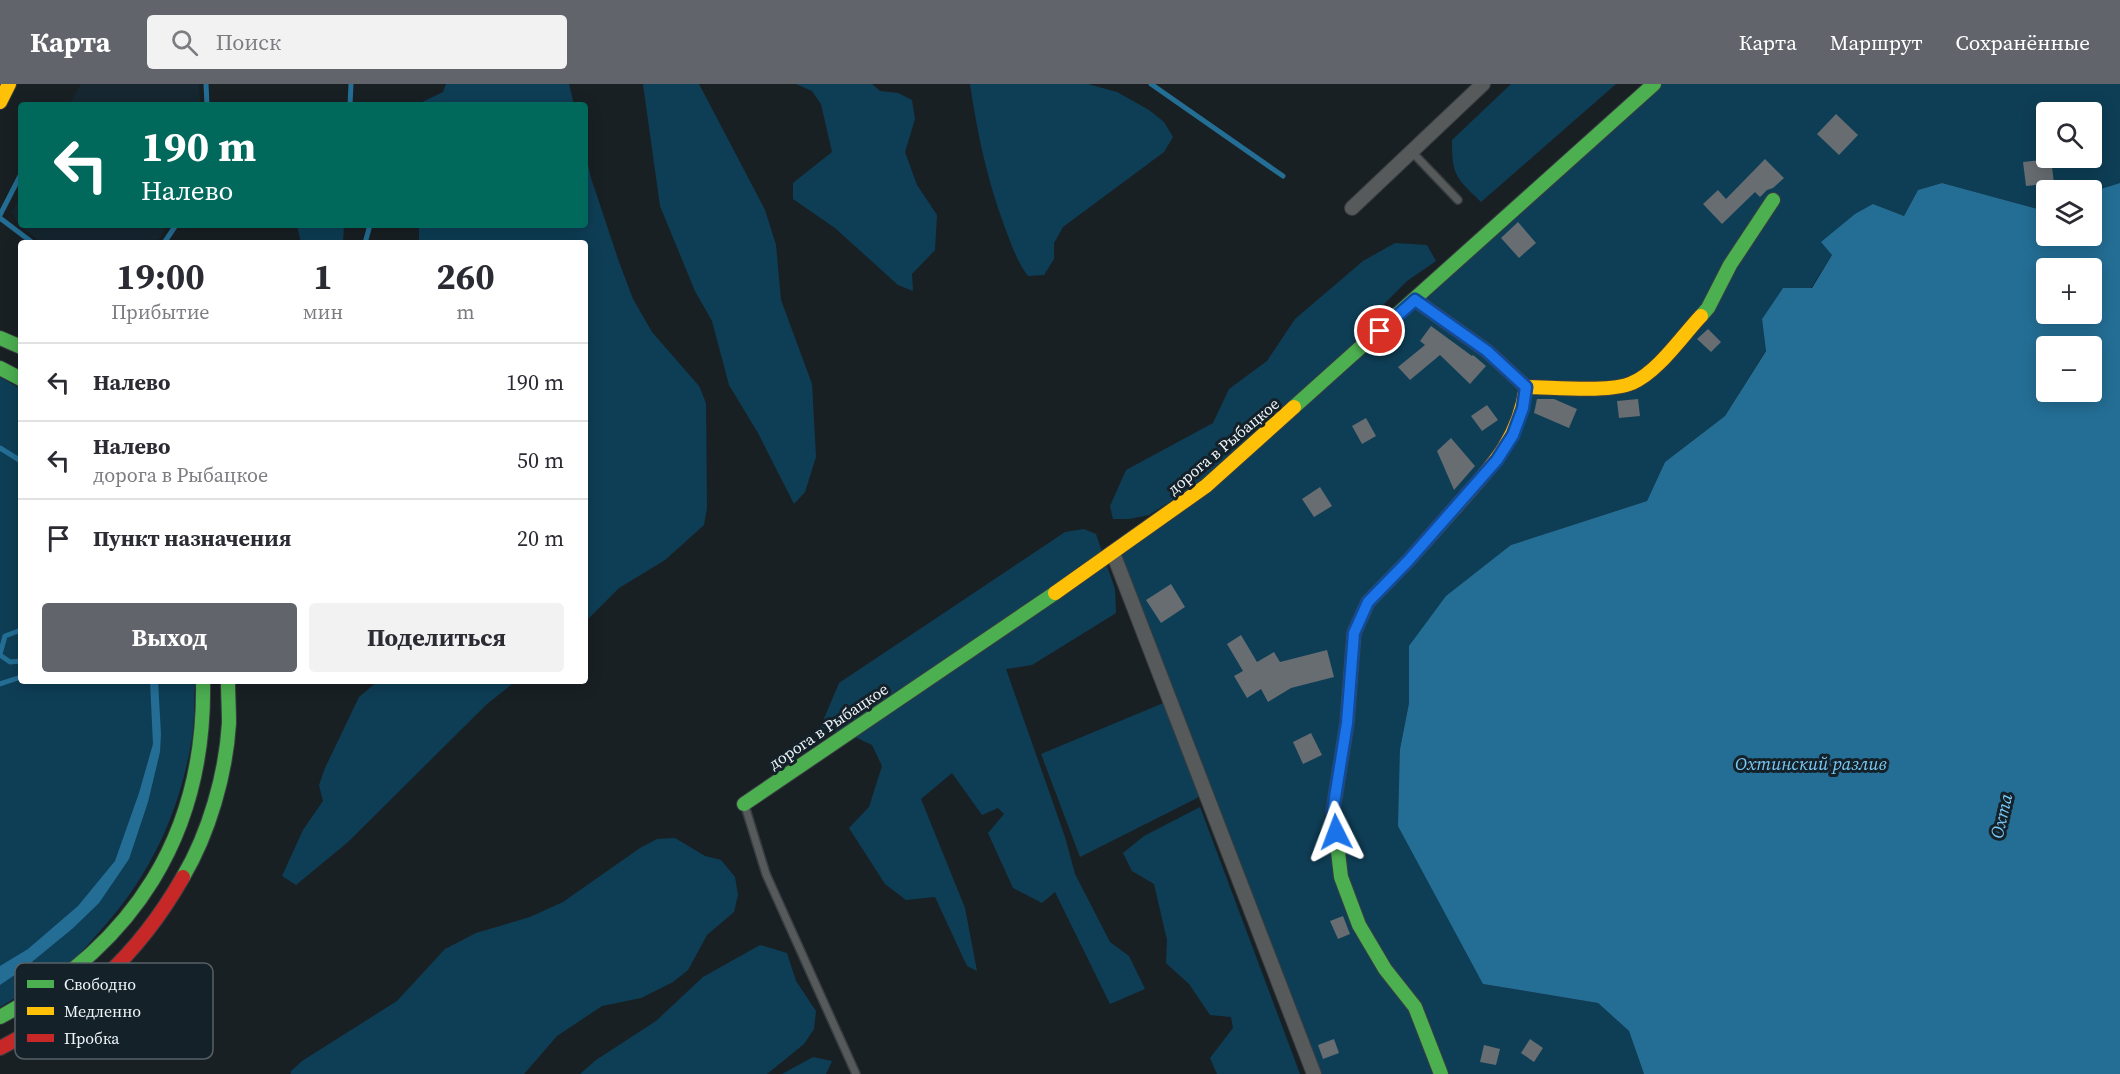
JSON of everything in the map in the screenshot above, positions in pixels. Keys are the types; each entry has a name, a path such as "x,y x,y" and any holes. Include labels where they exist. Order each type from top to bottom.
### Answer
{"main road":[{"path":"0,102 9,84"},
{"name":"дорога в Рыбацкое","path":"744,804 1113,553 1206,486 1654,84"},
{"path":"1441,1074 1415,1006 1385,969 1359,925 1341,878 1333,810 1347,723 1354,633 1368,602 1408,561 1497,460 1513,435 1523,408 1526,387 1615,388 1633,383 1654,368 1708,308 1730,265 1773,200"},
{"path":"0,338 18,346"},
{"path":"0,368 18,377"},
{"path":"81,963 109,937 153,880 179,828 198,765 204,705 203,684"},
{"path":"121,963 170,899 199,846 219,781 228,729 228,684"},
{"path":"0,1017 15,1008"},
{"path":"0,1048 15,1041"}],"street":[{"path":"1352,208 1483,84"},
{"path":"1415,300 1487,351 1526,387"},
{"path":"1113,553 1314,1074"}],"lane":[{"path":"1412,152 1458,200"},
{"path":"744,804 766,874 856,1074"}],"shaded area":[{"path":"81,84 199,84 200,102 71,102"},
{"path":"446,84 569,84 573,102 422,102 443,92"},
{"path":"643,84 699,84 765,210 776,245 781,300 812,384 816,457 805,492 794,504 758,433 729,385 712,321 695,291 660,206"},
{"path":"796,84 872,84 880,91 898,93 912,100 915,119 905,152 917,185 937,215 935,250 912,274 913,291 898,285 835,228 793,199 793,183 832,152 821,104 812,91"},
{"path":"970,84 1088,84 1117,92 1149,110 1164,122 1173,137 1164,152 1063,227 1054,243 1054,259 1044,275 1028,276 1014,251 992,190 979,138"},
{"path":"1511,84 1616,84 1481,202 1457,176 1453,162 1452,140"},
{"path":"1661,84 2120,84 2120,183 2102,189 2102,180 2036,180 2036,208 1942,183 1918,190 1904,216 1873,204 1832,255 1811,288 1783,288 1762,319 1766,350 1725,416 1665,462 1647,501 1511,545 1409,646 1409,703 1400,749 1483,984 1598,1003 1629,1031 1644,1074 1308,1074 1211,791 1080,857 1041,754 1173,699 1122,554"},
{"path":"588,164 633,299 652,332 699,386 706,403 707,508 704,525 665,560 619,588 588,619 588,240 419,240 419,228 588,228"},
{"path":"18,201 18,223 12,212"},
{"path":"23,228 166,228 158,240 38,240"},
{"path":"298,228 344,228 343,240 300,240"},
{"path":"1395,243 1427,245 1436,261 1407,281 1377,311 1354,343 1202,481 1149,515 1113,519 1110,506 1126,470 1213,423 1229,389 1267,361 1295,319 1363,261"},
{"path":"0,377 18,387 18,684 195,684 193,732 184,775 168,825 145,871 115,913 69,963 15,963 15,998 0,1007"},
{"path":"1084,529 1096,534 1115,589 1116,613 1032,665 1006,669 1065,837 1075,874 1110,942 1129,956 1145,989 1110,1004 1055,892 1042,903 1013,888 988,833 1004,814 998,808 982,815 952,773 921,799 965,908 977,971 967,966 935,897 906,900 885,884 849,828 869,807 882,766 872,745 857,738 820,728 839,683 1065,532"},
{"path":"374,684 512,684 487,704 348,842 296,885 282,876 303,830 323,801 319,785 359,697"},
{"path":"1200,807 1300,1074 1217,1074 1210,1058 1233,1028 1231,1017 1210,1015 1189,984 1166,963 1167,940 1154,884 1132,871 1123,853 1144,836"},
{"path":"675,838 705,856 721,860 735,877 738,895 734,912 707,935 688,970 673,982 641,998 602,1006 557,1036 524,1074 291,1074 290,1072 302,1061 397,1001 445,949 476,933 530,917 563,902 640,848 657,839"},
{"path":"760,945 787,953 796,981 816,1011 814,1029 804,1044 767,1074 580,1074 596,1060 656,1021 703,977"},
{"path":"813,1057 832,1061 826,1074 782,1074"}],"water":[{"name":"Охтинский разлив","path":"1942,183 2036,208 2036,246 2102,246 2102,189 2120,183 2120,1074 1644,1074 1629,1031 1598,1003 1483,984 1398,826 1400,749 1409,703 1409,646 1446,596 1511,545 1647,501 1665,462 1725,416 1766,351 1762,319 1783,288 1812,288 1832,255 1821,242 1855,214 1873,204 1904,216 1918,190"},
{"path":"150,684 158,684 160,752 148,802 129,859 99,903 31,963 15,963 15,975 0,985 0,966 28,949 78,906 115,861 139,793 153,744"}],"building":[{"path":"1836,114 1858,135 1839,155 1817,134"},
{"path":"1765,159 1784,178 1760,197 1755,192 1722,224 1703,204 1718,190 1726,199"},
{"path":"2036,161 2036,168 2052,168 2054,180 2036,180 2036,185 2026,186 2023,162"},
{"path":"1518,222 1536,243 1519,258 1501,238"},
{"path":"1431,326 1486,366 1470,384 1440,355 1410,380 1398,367 1425,345 1420,341"},
{"path":"1708,329 1721,342 1711,352 1697,339"},
{"path":"1537,399 1554,399 1577,409 1569,428 1534,413"},
{"path":"1638,399 1640,416 1619,418 1617,401"},
{"path":"1487,405 1498,420 1482,431 1471,416"},
{"path":"1366,418 1376,436 1362,444 1352,426"},
{"path":"1451,438 1475,466 1454,490 1437,451"},
{"path":"1320,487 1332,506 1314,517 1302,499"},
{"path":"1171,584 1185,607 1161,623 1146,600"},
{"path":"1241,635 1257,662 1274,652 1280,662 1327,650 1334,677 1291,688 1268,702 1261,689 1247,698 1234,676 1243,671 1227,644"},
{"path":"1311,733 1322,755 1303,764 1293,742"},
{"path":"1343,916 1350,934 1338,939 1330,921"},
{"path":"1334,1039 1339,1053 1323,1059 1318,1045"},
{"path":"1530,1039 1543,1048 1534,1062 1521,1053"},
{"path":"1484,1045 1500,1049 1496,1065 1480,1062"}],"waterway":[{"path":"206,84 207,102"},
{"path":"350,102 351,84"},
{"path":"1151,84 1283,176"},
{"path":"0,215 18,180"},
{"path":"0,218 29,240"},
{"path":"166,240 174,228"},
{"path":"366,240 369,228"},
{"path":"0,448 18,459"},
{"path":"0,654 5,636 18,631"},
{"path":"0,655 10,662 18,661"},
{"path":"0,684 18,678"}],"traffic: fast":[{"path":"1294,407 1654,84"},
{"path":"1701,316 1708,308 1730,265 1773,200"},
{"path":"0,338 18,346"},
{"path":"0,368 18,377"},
{"path":"1441,1074 1415,1007 1385,969 1359,925 1341,877 1333,810 1347,723 1354,633 1368,602 1455,508"},
{"path":"744,804 1055,593"},
{"path":"80,963 124,920 153,880 175,836 191,788 201,736 203,684"},
{"path":"183,877 201,842 220,783 229,723 228,684"},
{"path":"0,1017 15,1008"}],"traffic: slow":[{"path":"0,102 9,84"},
{"path":"1455,508 1501,453 1516,423 1526,387 1596,389 1632,383 1651,371 1701,316"},
{"path":"1055,593 1206,486 1294,407"}],"traffic: jam":[{"path":"119,963 147,931 183,877"},
{"path":"0,1048 15,1040"}],"route":[{"path":"1336,832 1333,810 1347,723 1354,633 1368,602 1408,561 1497,460 1513,435 1523,408 1526,387 1487,351 1415,300 1380,331"}],"water label":[{"name":"Охта","path":"2001,816"}]}
